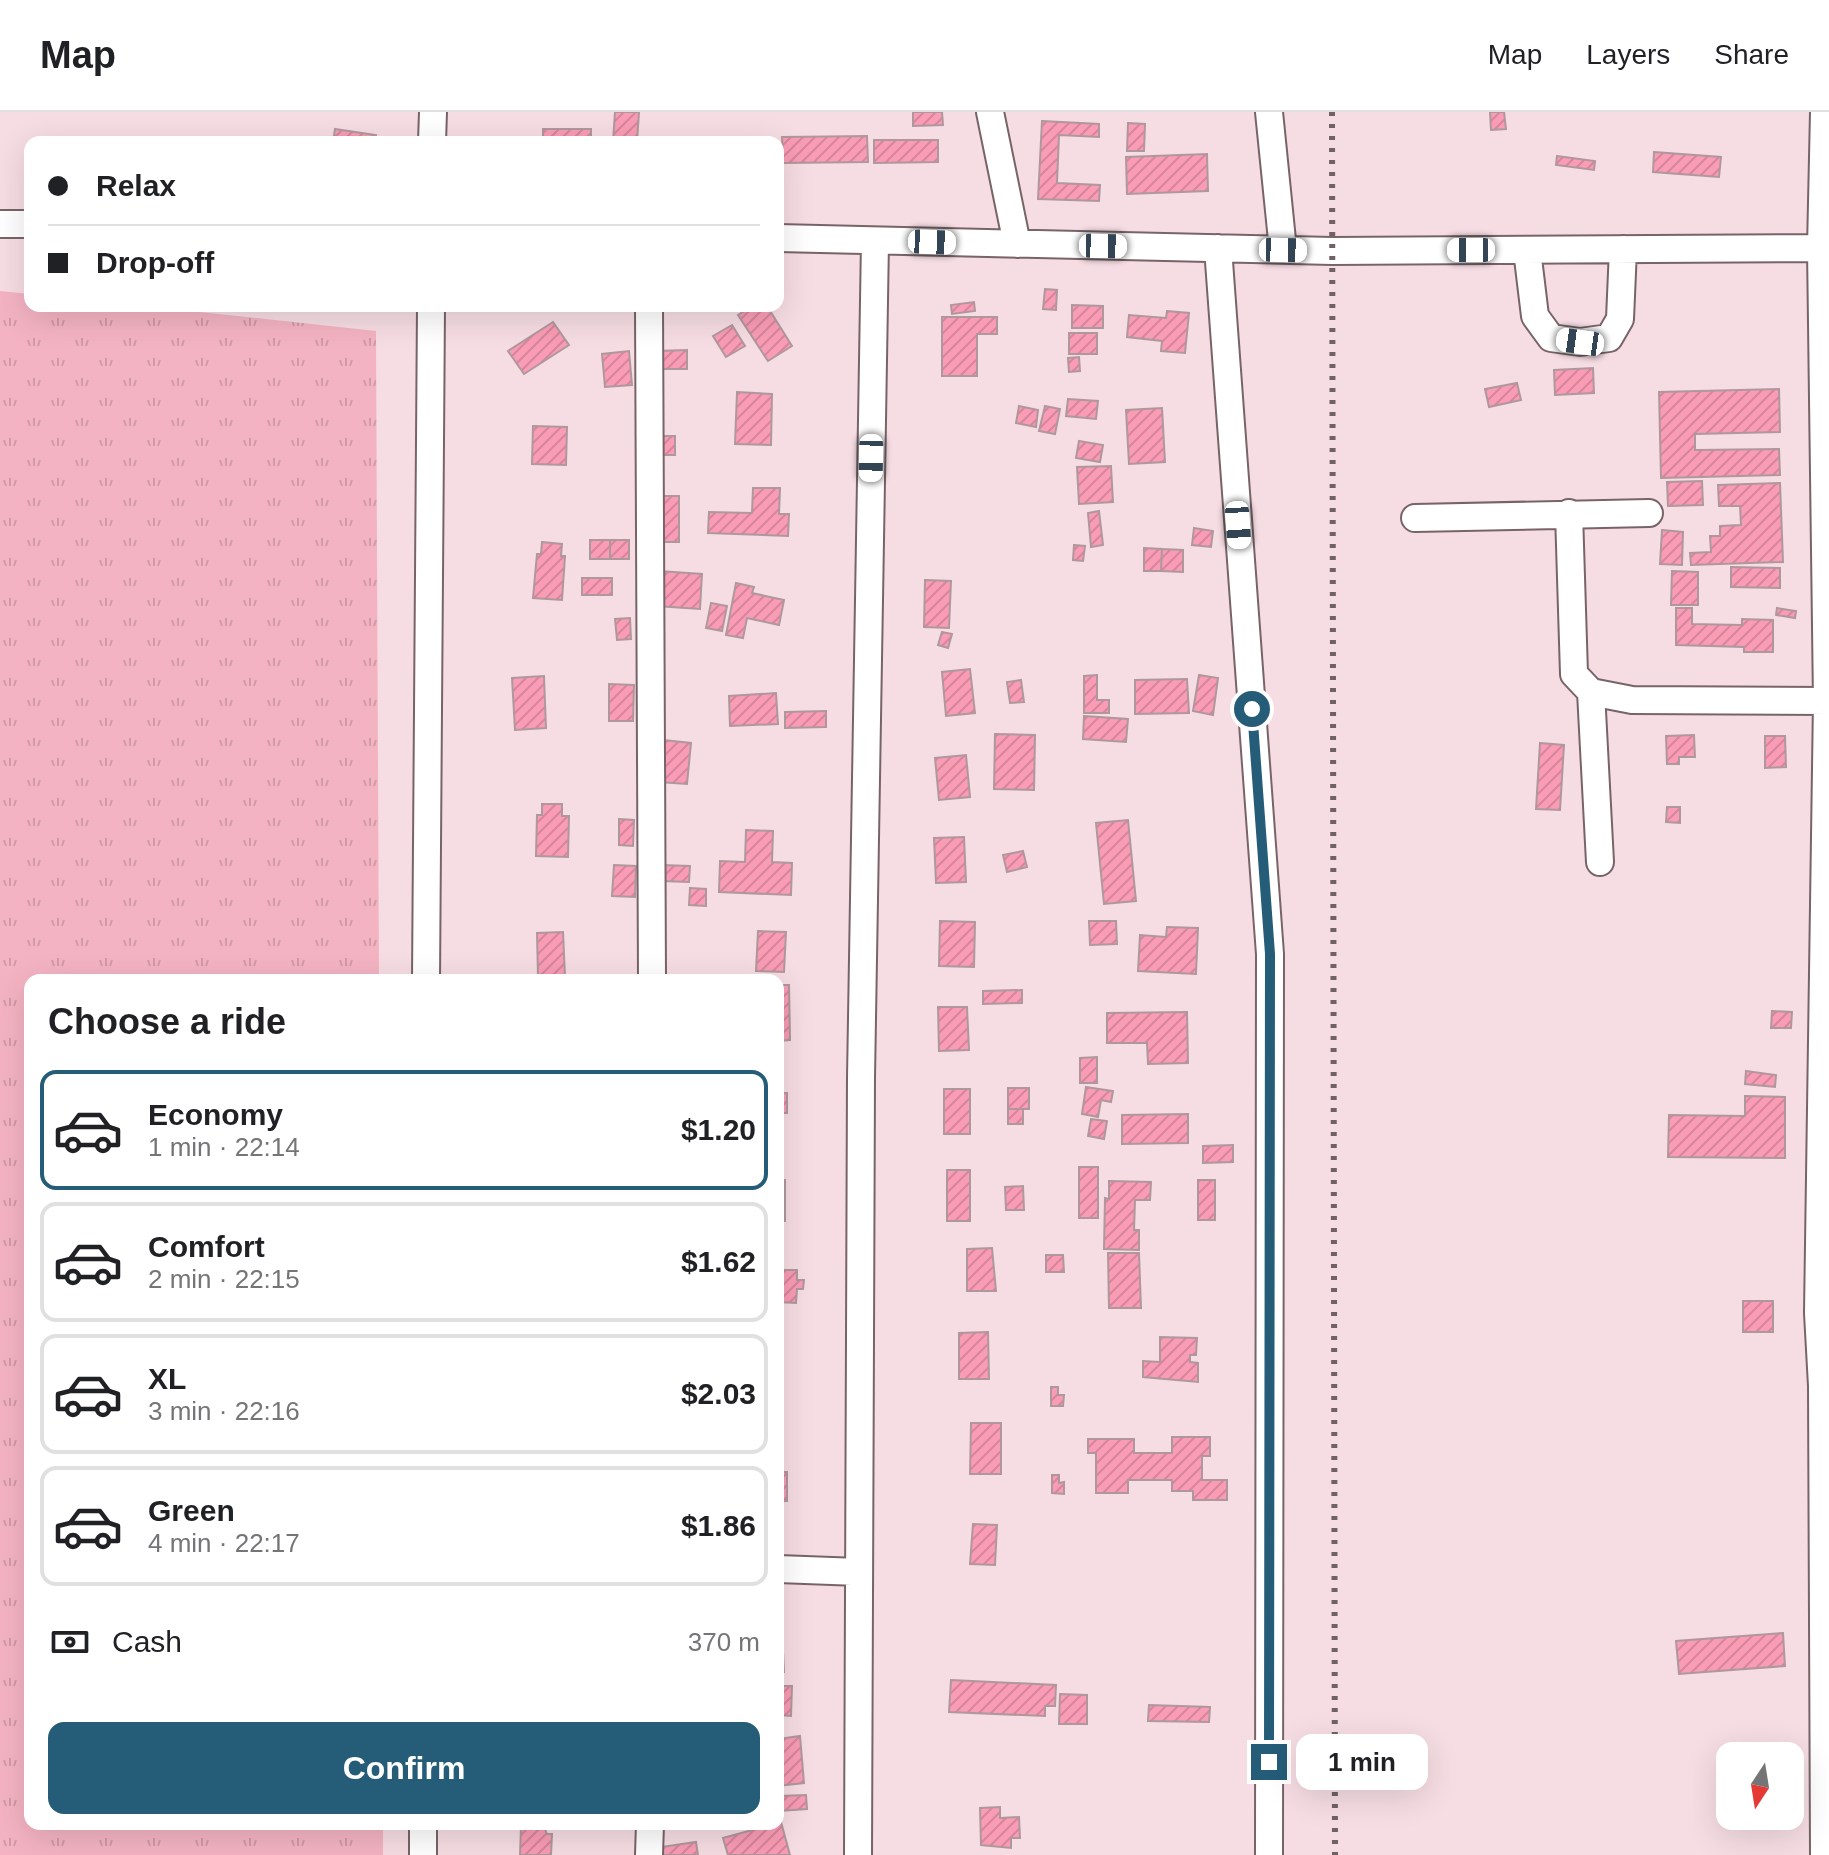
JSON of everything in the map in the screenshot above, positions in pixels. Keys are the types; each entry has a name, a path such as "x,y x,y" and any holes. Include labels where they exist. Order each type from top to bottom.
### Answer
{"street":[{"path":"432,136 433,112"},
{"path":"990,112 1017,244"},
{"path":"1269,112 1283,250"},
{"path":"1824,112 1828,701 1822,1386 1824,1855"},
{"path":"0,224 24,224"},
{"path":"784,238 1283,250 1825,248"},
{"path":"858,1855 861,1078 875,241"},
{"path":"1218,248 1270,954 1269,1855"},
{"path":"1527,250 1535,316 1551,338 1580,342 1609,338 1620,319 1623,249"},
{"path":"426,974 431,312"},
{"path":"649,312 652,974"},
{"path":"1569,513 1574,674 1591,692 1632,700 1828,701"},
{"path":"1415,518 1649,513"},
{"path":"1591,692 1600,862"},
{"path":"784,1569 859,1572"},
{"path":"423,1830 423,1855"},
{"path":"649,1855 650,1830"}],"green space":[{"path":"0,291 24,293 24,312 200,312 376,331 379,974 24,974 24,1830 383,1830 383,1855 0,1855"}],"building":[{"path":"615,112 639,112 637,136 613,136"},
{"path":"913,112 942,112 943,125 913,126"},
{"path":"1490,112 1504,112 1506,129 1491,130"},
{"path":"1042,121 1099,124 1099,137 1059,135 1057,183 1100,185 1099,201 1038,199"},
{"path":"1128,123 1145,124 1144,151 1127,151"},
{"path":"335,129 376,135 376,136 334,136"},
{"path":"543,129 591,129 591,136 543,136"},
{"path":"867,136 868,162 784,163 784,137"},
{"path":"874,140 938,140 938,162 874,163"},
{"path":"1654,152 1721,157 1719,177 1653,172"},
{"path":"1207,154 1208,191 1127,194 1126,157"},
{"path":"1557,156 1595,161 1594,170 1556,165"},
{"path":"1045,289 1057,290 1056,310 1043,309"},
{"path":"974,302 975,311 952,314 951,305"},
{"path":"1072,305 1103,306 1103,328 1072,328"},
{"path":"1167,311 1189,313 1185,353 1161,351 1162,341 1127,337 1129,315 1166,318"},
{"path":"743,312 771,312 792,346 768,361 738,315"},
{"path":"942,317 997,317 997,334 977,334 977,376 942,376"},
{"path":"553,322 569,345 524,374 508,351"},
{"path":"732,325 745,346 726,357 713,336"},
{"path":"1069,333 1097,333 1097,354 1069,354"},
{"path":"687,350 687,369 656,369 656,351"},
{"path":"629,351 632,385 605,387 602,354"},
{"path":"1079,357 1080,371 1069,372 1068,358"},
{"path":"1593,368 1594,393 1555,395 1554,370"},
{"path":"1517,383 1521,400 1489,407 1485,389"},
{"path":"1779,389 1780,432 1695,434 1695,450 1779,449 1780,475 1661,478 1659,392"},
{"path":"737,392 772,394 771,445 735,444"},
{"path":"1068,399 1098,401 1096,419 1066,416"},
{"path":"1019,406 1038,410 1036,427 1016,423"},
{"path":"1045,406 1060,409 1055,434 1039,431"},
{"path":"1162,408 1165,462 1129,464 1126,410"},
{"path":"533,426 567,427 566,465 532,464"},
{"path":"655,436 675,436 675,455 655,455"},
{"path":"1079,441 1103,445 1100,462 1076,458"},
{"path":"1111,466 1113,502 1079,504 1077,467"},
{"path":"1702,481 1703,505 1668,506 1667,482"},
{"path":"1780,483 1783,562 1691,565 1690,553 1711,552 1710,536 1720,536 1720,526 1741,525 1740,506 1719,506 1718,485"},
{"path":"753,488 780,488 779,514 789,514 788,536 708,533 709,512 752,513"},
{"path":"659,496 679,496 679,542 658,542"},
{"path":"1099,511 1103,545 1091,547 1088,513"},
{"path":"1194,528 1213,531 1211,547 1192,545"},
{"path":"1662,530 1683,532 1682,565 1660,564"},
{"path":"590,540 610,540 610,559 590,559"},
{"path":"610,540 629,540 629,559 610,559"},
{"path":"542,542 562,544 561,556 565,556 562,600 533,598 537,554 541,554"},
{"path":"1074,545 1085,546 1083,561 1073,560"},
{"path":"1144,548 1162,549 1161,571 1144,571"},
{"path":"1162,549 1183,550 1183,572 1161,571"},
{"path":"1731,567 1780,568 1780,588 1731,587"},
{"path":"659,571 702,574 700,609 656,606"},
{"path":"1672,571 1698,572 1698,605 1671,605"},
{"path":"582,578 612,578 612,595 582,595"},
{"path":"925,580 951,581 949,628 924,627"},
{"path":"736,583 754,587 752,593 784,600 779,625 747,618 743,638 726,635"},
{"path":"711,603 727,606 722,631 706,628"},
{"path":"1676,608 1692,608 1692,624 1742,625 1742,619 1773,620 1773,652 1744,652 1744,647 1676,645"},
{"path":"1777,608 1796,611 1795,618 1776,615"},
{"path":"630,618 631,639 617,640 615,619"},
{"path":"942,632 952,634 948,648 938,645"},
{"path":"970,669 975,713 946,716 942,672"},
{"path":"1097,675 1097,700 1109,700 1109,713 1084,713 1084,676"},
{"path":"1199,675 1218,678 1213,715 1193,711"},
{"path":"544,676 546,728 515,730 512,678"},
{"path":"1187,679 1189,713 1135,714 1135,680"},
{"path":"1021,680 1024,702 1010,703 1007,682"},
{"path":"609,684 634,685 633,721 609,721"},
{"path":"776,693 778,724 730,726 729,696"},
{"path":"826,711 826,727 785,728 785,712"},
{"path":"1084,716 1128,719 1126,742 1083,739"},
{"path":"995,734 1035,735 1034,790 994,789"},
{"path":"1694,735 1695,757 1679,757 1679,764 1667,764 1666,736"},
{"path":"1765,736 1785,736 1786,767 1765,768"},
{"path":"663,740 691,743 687,784 659,782"},
{"path":"1540,743 1564,745 1560,810 1536,809"},
{"path":"966,755 970,797 939,800 935,758"},
{"path":"542,804 562,804 562,816 569,816 568,857 536,856 537,815 542,815"},
{"path":"1667,807 1680,807 1680,823 1666,822"},
{"path":"619,819 634,820 633,846 619,845"},
{"path":"1128,820 1136,901 1104,904 1096,823"},
{"path":"746,830 773,831 772,862 792,863 791,895 719,892 720,861 745,862"},
{"path":"964,837 966,882 936,883 934,838"},
{"path":"1023,851 1027,867 1007,872 1003,855"},
{"path":"614,865 636,866 635,897 612,896"},
{"path":"661,865 690,866 689,882 661,881"},
{"path":"690,888 706,889 706,906 689,905"},
{"path":"940,921 975,922 974,967 939,966"},
{"path":"1089,921 1116,921 1117,944 1090,945"},
{"path":"1167,927 1198,928 1196,974 1138,971 1140,935 1166,937"},
{"path":"758,931 786,932 784,972 756,971"},
{"path":"563,932 565,974 538,974 537,933"},
{"path":"784,985 789,985 790,1040 784,1040"},
{"path":"1022,990 1022,1003 983,1004 983,991"},
{"path":"938,1007 967,1007 969,1050 939,1051"},
{"path":"1772,1011 1792,1012 1791,1028 1771,1028"},
{"path":"1187,1012 1188,1063 1148,1064 1147,1043 1107,1043 1107,1013"},
{"path":"1097,1057 1097,1083 1080,1083 1080,1058"},
{"path":"1746,1071 1776,1075 1775,1087 1745,1084"},
{"path":"1086,1087 1113,1091 1111,1102 1101,1100 1098,1117 1082,1114"},
{"path":"1008,1088 1029,1088 1029,1109 1008,1109"},
{"path":"944,1089 970,1089 970,1134 944,1134"},
{"path":"784,1093 787,1093 787,1113 784,1113"},
{"path":"1745,1096 1785,1097 1785,1158 1668,1157 1669,1115 1745,1116"},
{"path":"1008,1109 1023,1109 1023,1124 1008,1124"},
{"path":"1188,1114 1188,1143 1122,1144 1122,1115"},
{"path":"1091,1119 1107,1121 1104,1139 1088,1136"},
{"path":"1233,1145 1233,1162 1203,1163 1203,1146"},
{"path":"1079,1167 1098,1167 1098,1218 1079,1218"},
{"path":"947,1170 970,1170 970,1221 947,1221"},
{"path":"784,1180 785,1180 784,1221"},
{"path":"1198,1180 1215,1180 1215,1220 1198,1220"},
{"path":"1109,1181 1151,1182 1150,1200 1135,1200 1134,1230 1139,1230 1139,1250 1104,1249 1105,1198 1109,1199"},
{"path":"1023,1186 1024,1210 1006,1210 1005,1187"},
{"path":"992,1248 996,1291 967,1291 967,1249"},
{"path":"1108,1253 1139,1253 1141,1308 1109,1308"},
{"path":"1046,1255 1063,1255 1064,1272 1046,1272"},
{"path":"784,1270 797,1270 797,1280 804,1280 803,1289 797,1289 796,1303 784,1302"},
{"path":"1743,1301 1773,1301 1773,1332 1743,1332"},
{"path":"988,1332 989,1379 959,1379 959,1333"},
{"path":"1160,1337 1197,1338 1196,1355 1190,1355 1190,1362 1198,1363 1198,1382 1143,1377 1143,1361 1160,1362"},
{"path":"1051,1387 1058,1387 1058,1395 1064,1395 1063,1406 1051,1406"},
{"path":"971,1423 1001,1423 1001,1474 970,1474"},
{"path":"1172,1437 1210,1437 1210,1456 1202,1456 1202,1480 1227,1480 1227,1500 1193,1500 1193,1491 1172,1491 1172,1480 1128,1480 1128,1493 1096,1493 1096,1453 1088,1453 1088,1439 1134,1439 1134,1453 1172,1453"},
{"path":"784,1472 787,1472 787,1501 784,1501"},
{"path":"1052,1475 1059,1475 1059,1483 1064,1482 1064,1494 1052,1493"},
{"path":"973,1524 997,1525 995,1565 970,1564"},
{"path":"1783,1633 1785,1666 1679,1674 1676,1641"},
{"path":"951,1680 1056,1685 1055,1706 1045,1706 1045,1716 949,1712"},
{"path":"784,1686 792,1686 791,1716 784,1715"},
{"path":"1060,1694 1087,1695 1087,1724 1059,1724"},
{"path":"1149,1705 1210,1707 1209,1722 1148,1721"},
{"path":"800,1736 804,1783 784,1785 784,1738"},
{"path":"806,1795 807,1809 784,1811 784,1796"},
{"path":"1000,1807 1000,1818 1019,1817 1020,1838 1011,1838 1011,1848 981,1845 980,1808"},
{"path":"521,1830 545,1830 547,1834 552,1834 551,1855 520,1855"},
{"path":"752,1830 783,1830 790,1855 728,1855 723,1838"},
{"path":"696,1842 698,1855 662,1855 661,1847"}],"railway":[{"path":"1332,112 1335,1855"}],"route":[{"path":"1252,709 1270,954 1269,1762"}]}
